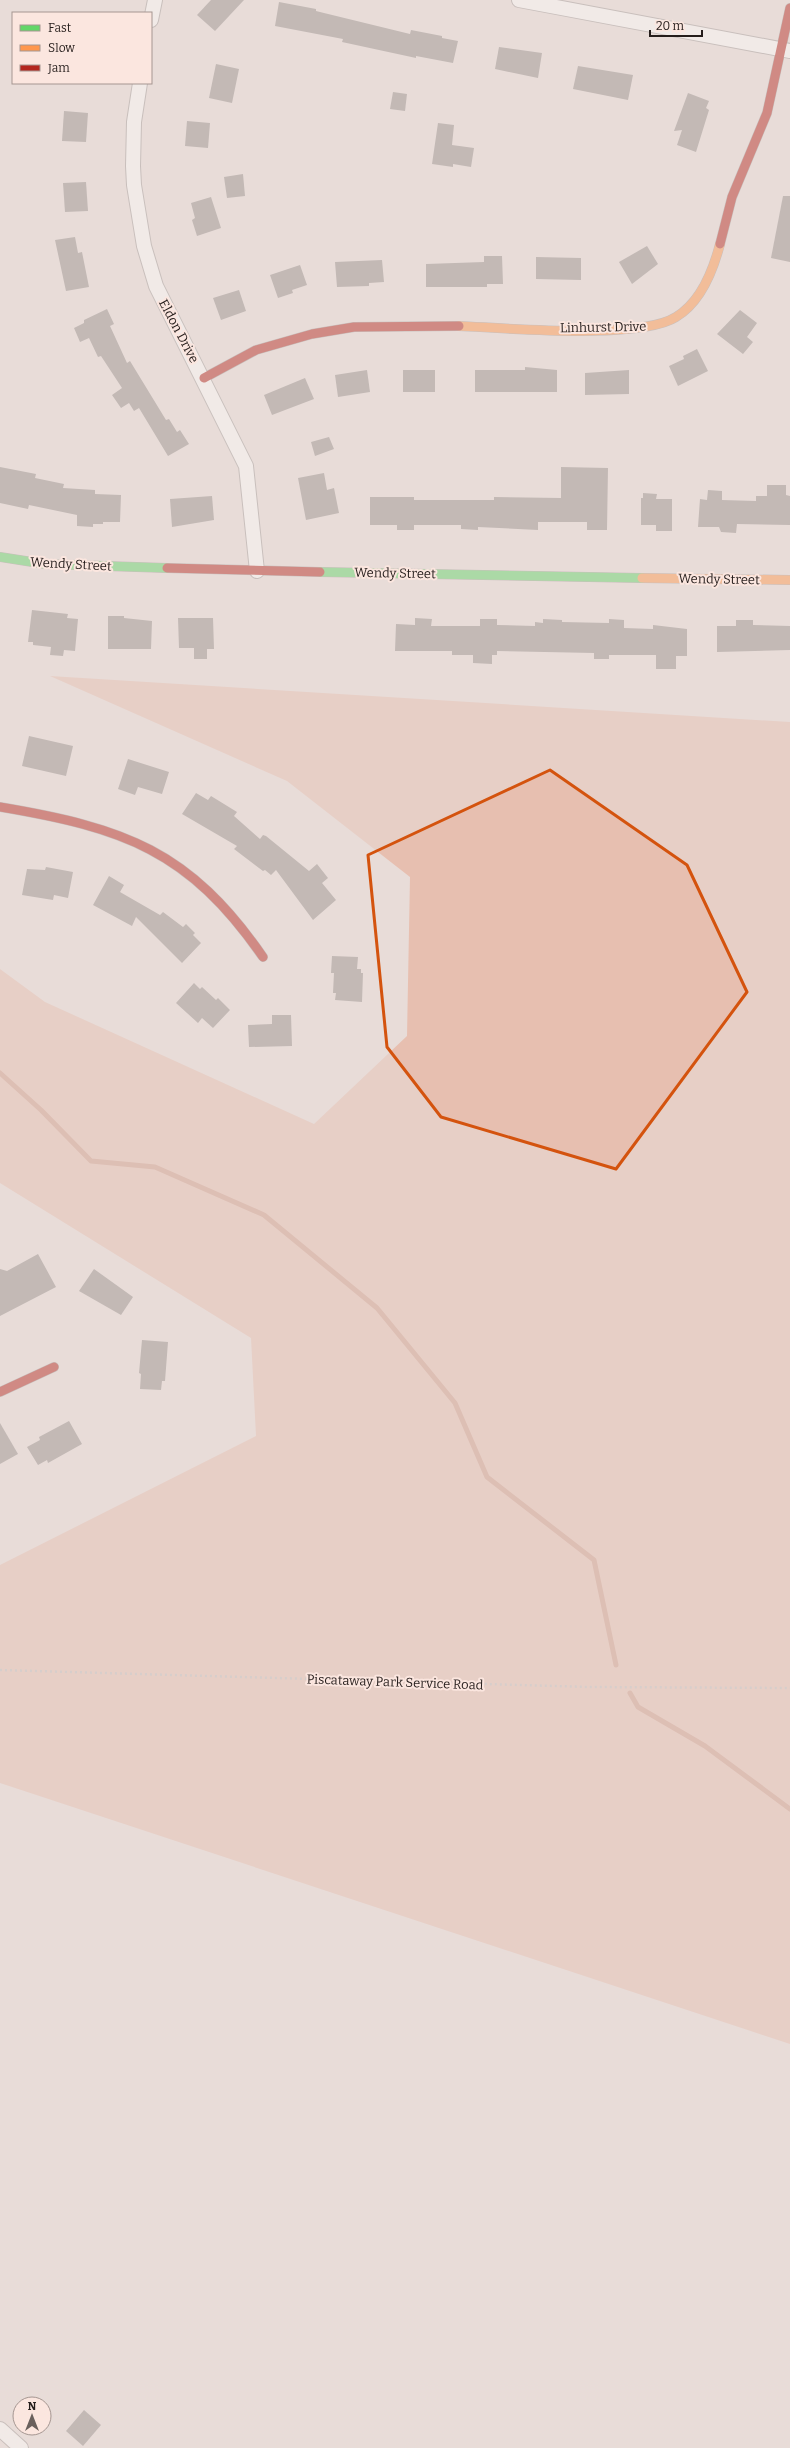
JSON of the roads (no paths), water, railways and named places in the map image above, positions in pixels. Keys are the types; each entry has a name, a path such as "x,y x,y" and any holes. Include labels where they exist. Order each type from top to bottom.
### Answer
{"street":[{"path":"152,15 155,0"},
{"path":"519,0 786,50"},
{"name":"Linhurst Drive","path":"204,378 256,350 312,334 354,327 411,325 608,329 645,328 675,318 691,305 701,292 714,264 732,197 767,113 786,50 790,8"},
{"name":"Eldon Drive","path":"140,84 134,122 133,166 134,185 144,246 156,286 204,378 246,466 257,571"},
{"name":"Wendy Street","path":"0,557 45,564 257,571 790,580"},
{"path":"0,807 63,818 111,831 162,856 186,871 229,911 244,927 263,957"},
{"path":"0,1392 54,1367"},
{"path":"0,2429 21,2448"}],"waterway":[{"path":"0,1073 41,1110 91,1161 155,1167 264,1215 377,1308 455,1403 487,1477 594,1560 616,1665"},
{"path":"630,1693 638,1707 705,1746 790,1809"}]}
